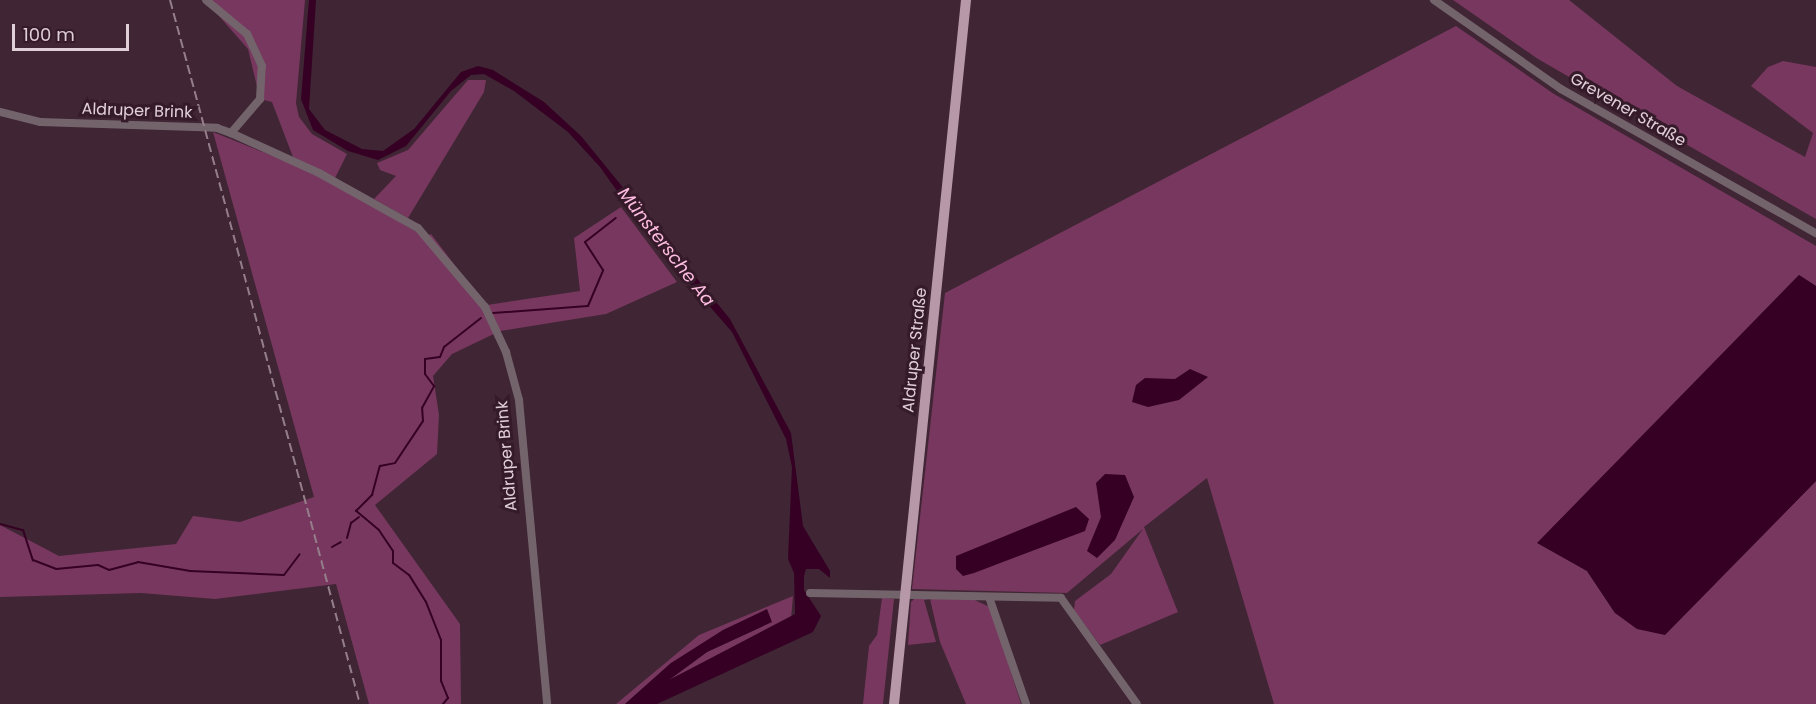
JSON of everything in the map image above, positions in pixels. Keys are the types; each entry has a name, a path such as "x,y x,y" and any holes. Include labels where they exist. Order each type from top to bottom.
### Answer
{"main road":[{"name":"Aldruper Straße","path":"894,704 966,0"}],"street":[{"path":"207,0 247,34 262,66 260,99 231,133"},
{"name":"Grevener Straße","path":"1434,0 1561,89 1816,233"},
{"name":"Aldruper Brink","path":"1,115 40,122 217,128 319,172 418,228 485,307 506,352 519,400 547,704"},
{"path":"810,593 905,592 1061,598 1137,704"},
{"path":"989,597 1026,704"}],"shaded area":[{"path":"205,0 305,0 296,103 299,117 312,134 347,154 335,178 293,157 272,102 260,99 248,49"},
{"path":"1453,0 1569,0 1677,86 1805,157 1813,133 1751,86 1768,67 1783,61 1816,67 1816,219 1538,59"},
{"path":"1456,26 1554,94 1816,246 1816,286 1799,275 1538,543 1587,571 1615,613 1665,634 1816,481 1816,704 1274,704 1207,478 1144,527 1178,612 1100,645 1074,610 1075,601 1111,574 1143,529 1067,593 912,589 945,293"},
{"path":"468,80 486,80 484,92 408,218 374,199 396,176 380,170 377,163 408,150"},
{"path":"213,132 318,174 425,237 431,234 488,309 487,305 580,291 574,238 621,207 677,282 606,314 500,331 452,354 433,376 439,415 437,454 375,505 460,624 461,704 369,704 336,584 215,599 141,593 0,597 0,525 59,556 176,544 193,516 240,522 314,497"},
{"path":"793,596 791,619 669,680 707,652 772,622 671,663 625,704 616,704 699,635"},
{"path":"917,596 968,597 990,607 1021,704 966,704 940,642 930,599 924,600 936,642 908,645 911,602"},
{"path":"882,598 894,599 883,704 863,704 869,646 877,635"}],"water":[{"name":"Münstersche Aa","path":"309,0 316,0 309,109 325,130 362,149 383,151 414,129 461,72 478,66 493,70 544,102 581,136 730,319 791,433 803,526 830,571 830,578 819,569 806,569 804,576 804,590 821,616 813,632 657,704 625,704 671,663 723,630 767,609 772,622 707,652 669,680 795,614 794,573 788,559 792,467 786,439 732,332 652,240 600,167 568,132 514,91 484,74 471,75 451,91 406,146 378,160 348,151 313,130 301,99"},
{"path":"1799,275 1816,286 1816,481 1665,635 1637,629 1615,613 1587,571 1537,543"},
{"path":"1190,369 1208,377 1179,400 1148,407 1132,402 1136,385 1145,378 1175,379"},
{"path":"1105,474 1125,475 1134,497 1115,540 1097,558 1087,551 1101,517 1096,483"},
{"path":"1076,507 1089,519 1085,531 974,573 963,576 956,569 956,556"}],"waterway":[{"path":"493,313 588,306 603,270 585,242 616,218"},
{"path":"443,704 448,698 441,681 441,640 426,602 409,575 393,563 393,551 379,530 356,511 372,495 380,466 395,463 423,421 422,408 434,386 425,374 425,359 440,357 444,347 481,318"},
{"path":"347,538 351,523 359,517"},
{"path":"0,524 23,530 33,560 56,569 98,565 109,570 138,562 190,571 284,575 300,554"},
{"path":"332,547 341,542"}],"railway":[{"path":"170,0 360,704"}]}
